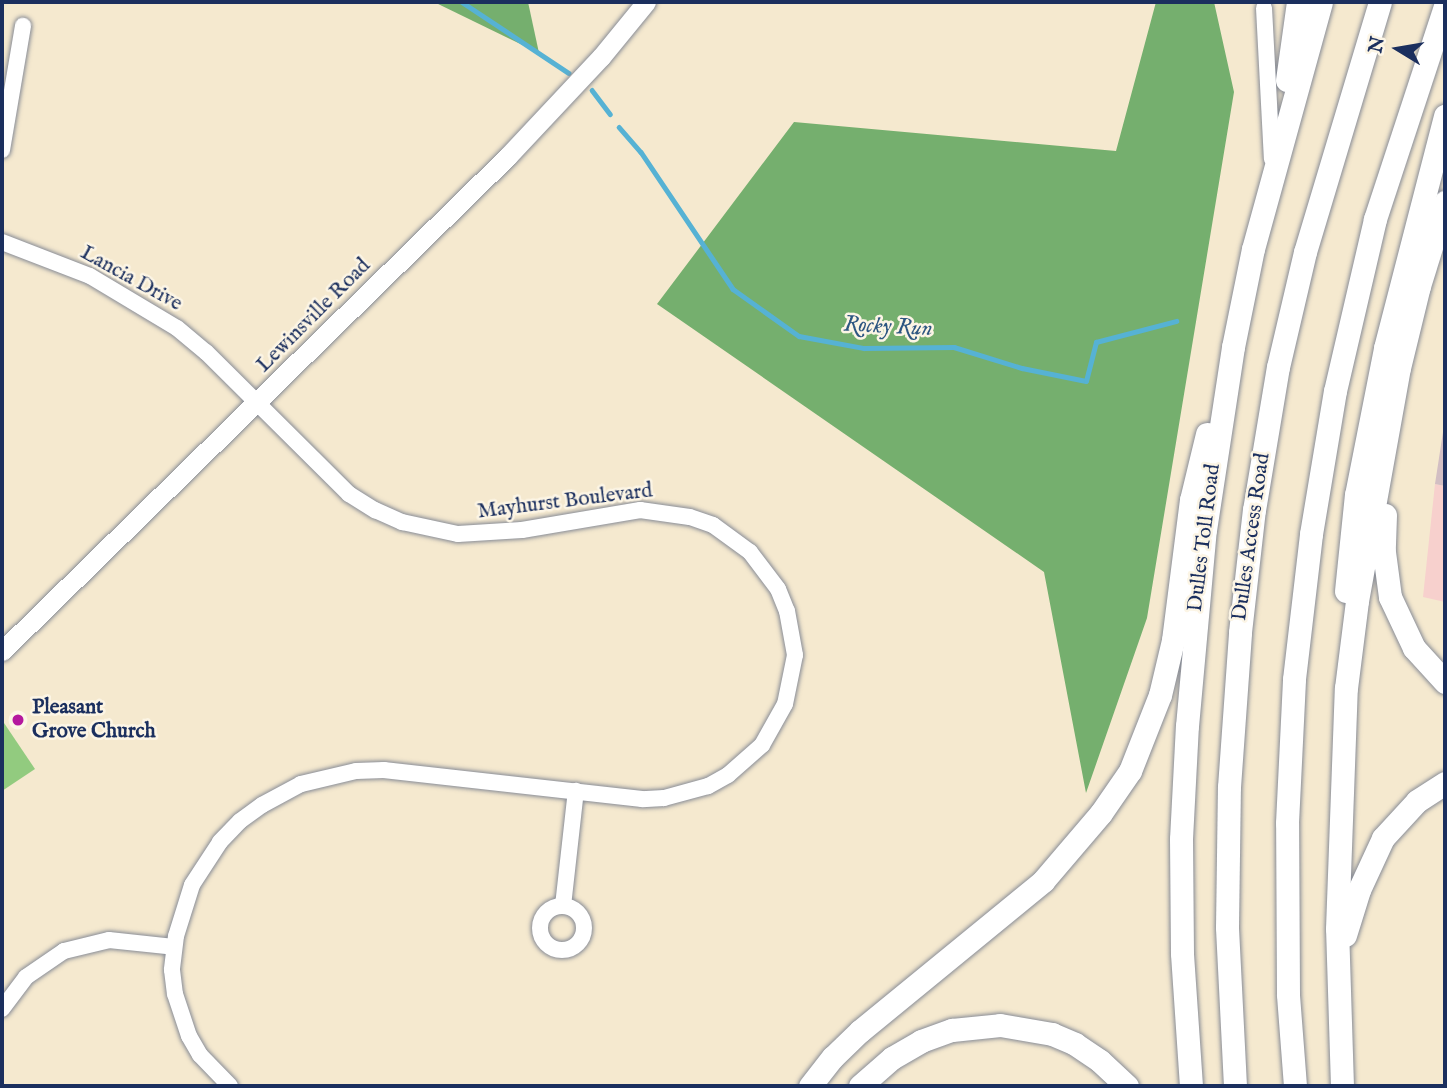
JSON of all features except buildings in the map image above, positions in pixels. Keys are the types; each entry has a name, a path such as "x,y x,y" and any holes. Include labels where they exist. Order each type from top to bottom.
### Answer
{"highway":[{"path":"1272,173 1298,2"},
{"name":"Dulles Toll Road","path":"1191,1086 1183,988 1181,887 1186,740 1205,530 1233,347 1272,173 1321,2"},
{"path":"1272,173 1336,2"},
{"name":"Dulles Access Road","path":"1235,1086 1227,927 1228,787 1240,632 1253,521 1279,366 1305,252 1380,2"},
{"path":"1295,1086 1289,993 1287,823 1294,679 1311,534 1335,391 1370,241 1407,117 1445,6"},
{"path":"1342,1086 1338,1001 1338,829 1346,688 1346,577 1356,495 1394,309 1445,116"},
{"path":"1346,688 1357,601 1393,399 1416,297 1444,207"},
{"path":"810,1086 834,1056 860,1031 1043,881 1101,813 1130,771 1160,695 1173,640 1194,481 1233,347"},
{"path":"1393,399 1384,536 1386,583 1405,632 1426,663 1445,682"},
{"path":"1338,1001 1347,926 1370,862 1399,819 1417,801 1445,783"},
{"path":"860,1086 892,1058 921,1041 952,1030 1000,1025 1052,1034 1075,1044 1100,1061 1127,1086"}],"main road":[{"name":"Lewinsville Road","path":"2,651 508,156 601,57 646,2"}],"street":[{"path":"1264,8 1272,173"},
{"path":"2,150 23,26"},
{"name":"Lancia Drive","path":"2,242 89,276 146,307 206,352 257,403"},
{"name":"Mayhurst Boulevard","path":"230,1086 200,1055 180,1015 172,970 174,947 192,885 220,842 262,804 301,784 338,774 384,770 642,799 687,794 728,775 762,745 785,704 794,655 787,611 765,569 732,537 713,525 665,511 615,512 488,534 457,534 402,522 349,494 257,403"},
{"path":"563,905 576,791"},
{"path":"2,1009 26,977 64,951 109,940 174,947"}],"shaded area":[{"path":"1445,419 1445,486 1435,484"},
{"path":"1435,484 1445,486 1445,602 1423,597"}],"green space":[{"path":"434,2 528,2 539,53"},
{"path":"1156,2 1214,2 1234,92 1147,618 1086,793 1044,572 657,304 794,122 1116,151"},
{"path":"2,720 35,769 2,791"}],"waterway":[{"name":"Rocky Run","path":"462,2 569,73"},
{"name":"Rocky Run","path":"592,90 610,114"},
{"name":"Rocky Run","path":"619,127 641,152 733,289 799,336 864,348 954,347 1022,368 1086,381 1096,342 1176,321"}],"place":[{"name":"Pleasant Grove Church","path":"18,720"}]}
